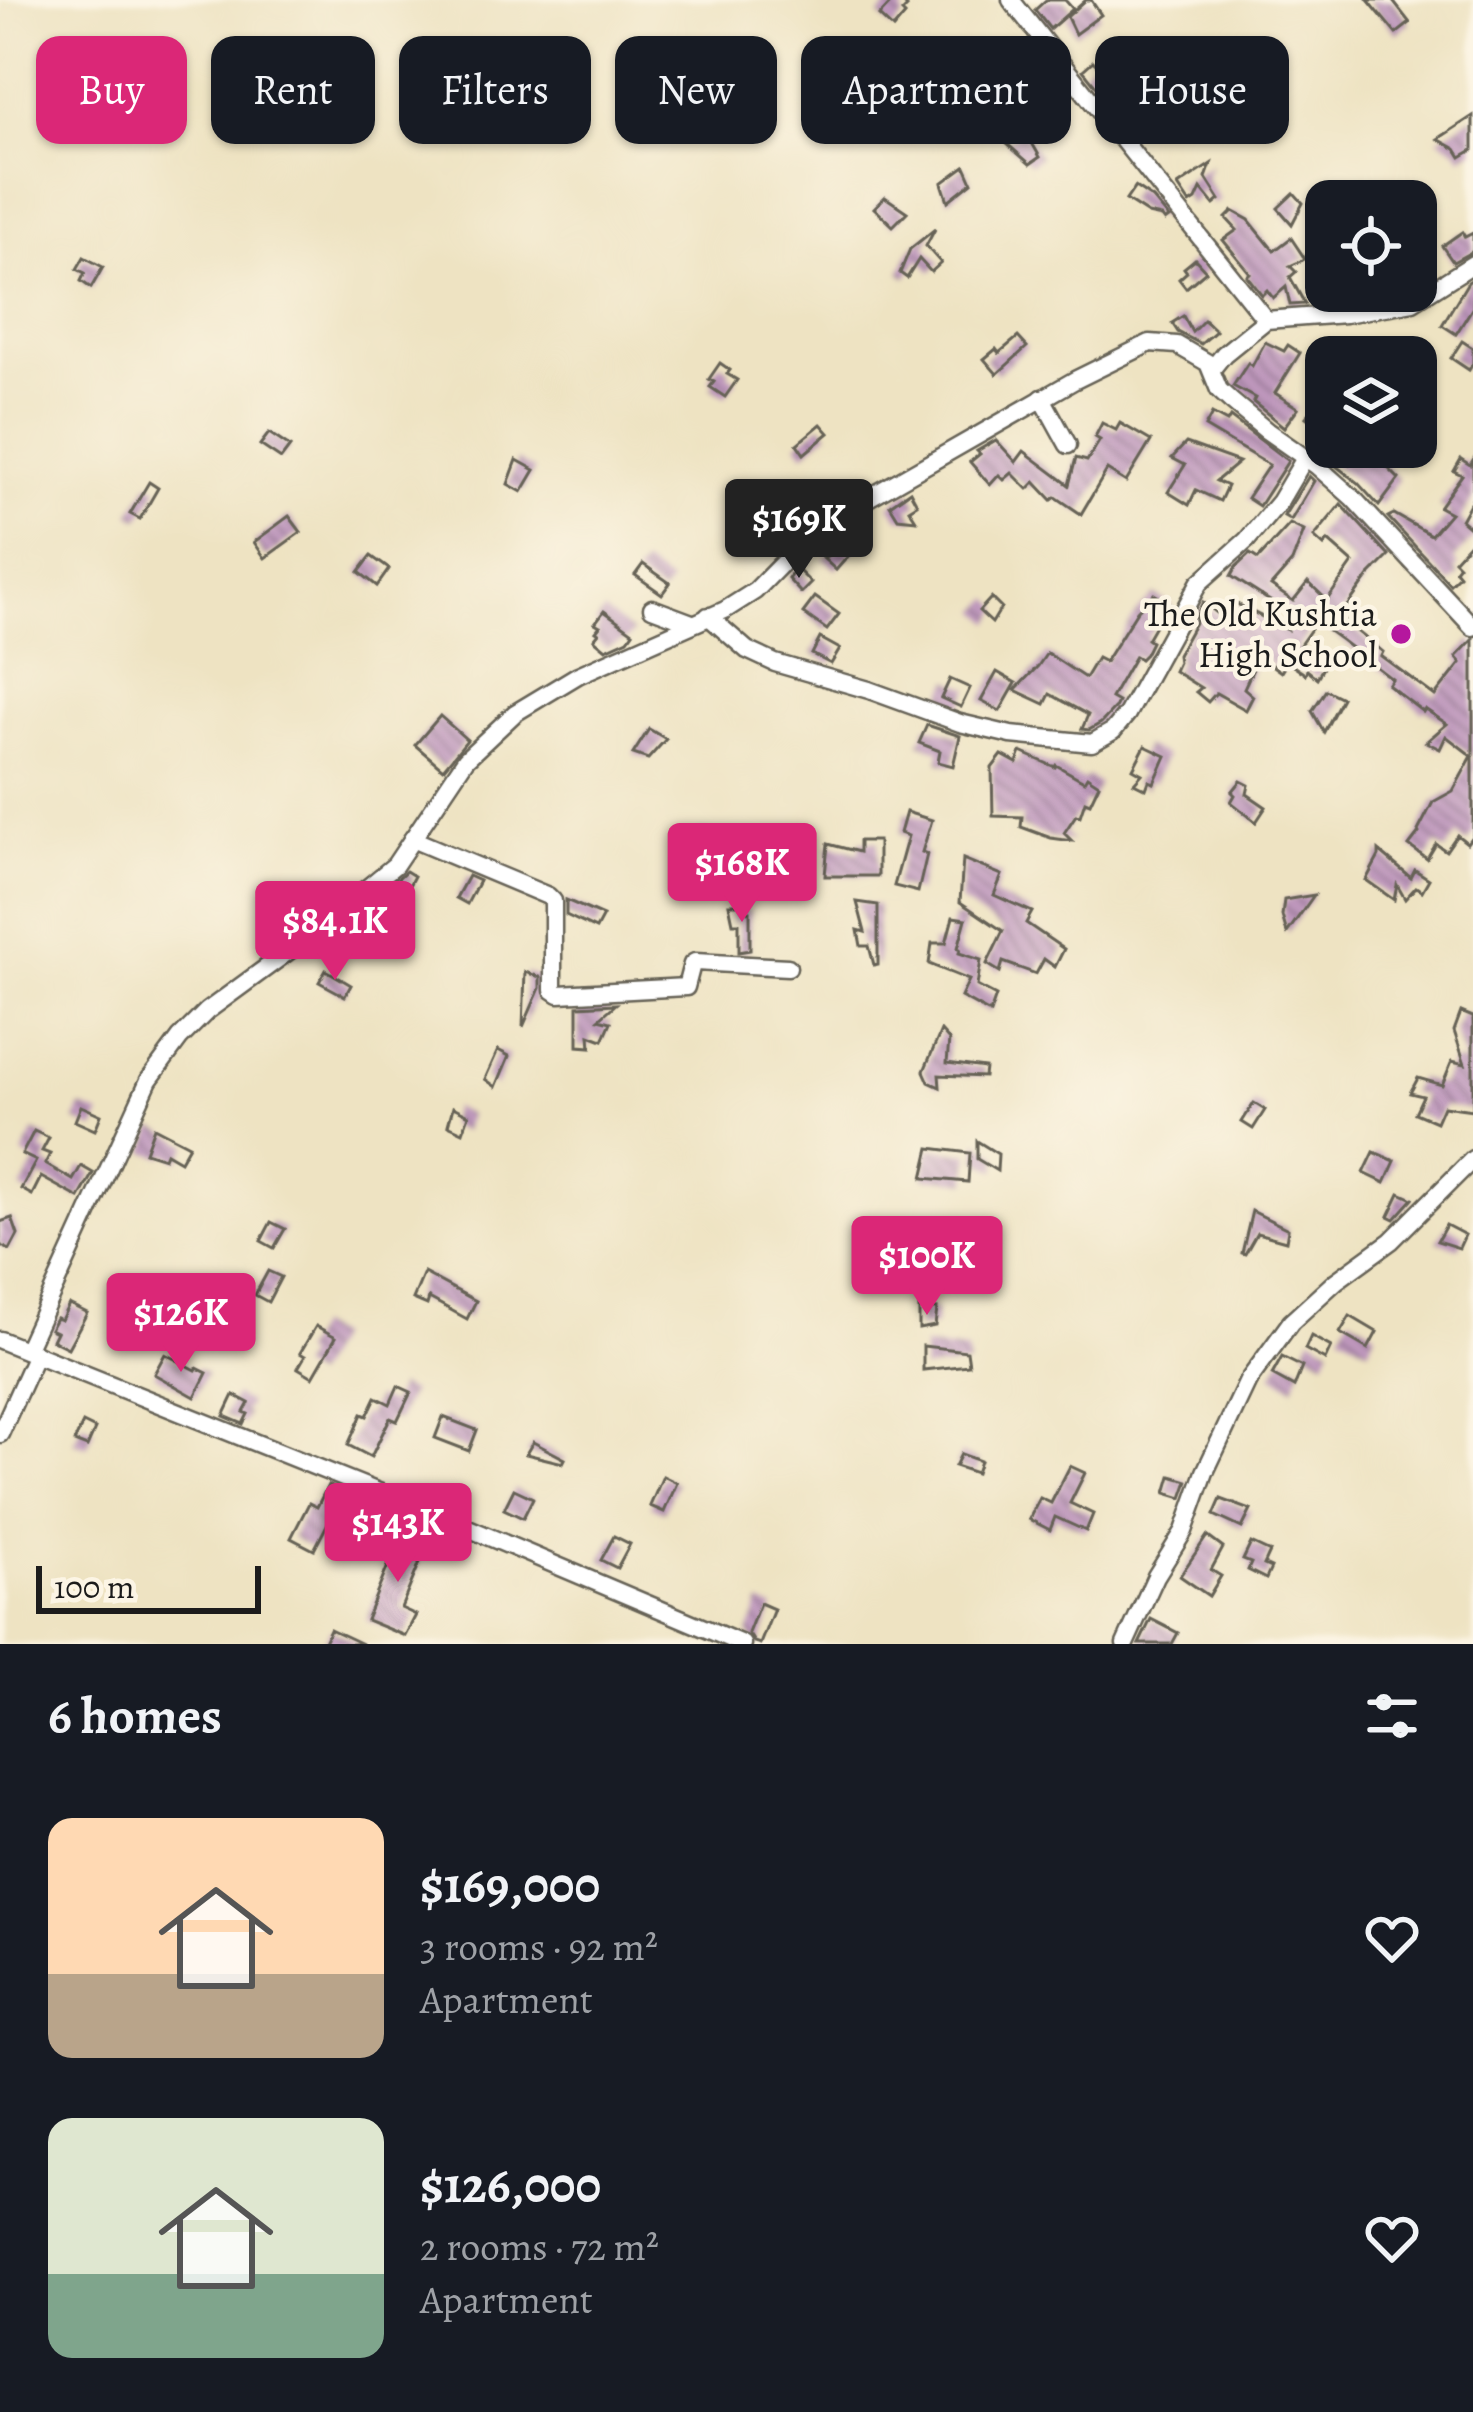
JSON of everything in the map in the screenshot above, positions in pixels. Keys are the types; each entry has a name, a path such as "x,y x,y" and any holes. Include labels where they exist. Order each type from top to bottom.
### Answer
{"street":[{"path":"1011,0 1265,320"},
{"path":"1212,369 1265,320 1345,314 1413,302 1473,264"},
{"path":"0,1434 149,1080 206,1011 304,940 395,865 466,759 515,713 578,675 700,620 725,610 755,591 802,542 849,509 1042,398 1150,343 1178,345 1208,363 1219,390 1305,458 1279,502 1247,540 1199,583 1127,714 1113,731 1091,743 1011,735 960,723 775,663 700,620 652,608"},
{"path":"1042,398 1068,445"},
{"path":"1317,468 1353,498 1473,627"},
{"path":"412,839 548,896 553,902 553,990 559,994 686,987 695,962 788,967"},
{"path":"1125,1644 1156,1576 1184,1531 1205,1472 1248,1381 1291,1322 1391,1241 1473,1160"},
{"path":"0,1340 742,1644"}],"building":[{"path":"894,0 907,7 893,29 879,16"},
{"path":"1046,0 1065,0 1073,9 1050,29 1035,10"},
{"path":"1086,0 1101,15 1075,34 1067,17"},
{"path":"1368,0 1392,0 1410,23 1396,34"},
{"path":"1095,63 1095,85 1083,70"},
{"path":"1473,116 1473,150 1461,157 1438,139"},
{"path":"1007,144 1033,144 1040,157 1030,164"},
{"path":"1211,164 1206,178 1220,200 1214,205 1201,189 1190,204 1178,186"},
{"path":"965,166 972,182 948,201 942,183"},
{"path":"1135,187 1169,218 1165,221 1148,214 1126,200"},
{"path":"1294,193 1303,203 1292,224 1278,208"},
{"path":"885,197 907,212 893,226 874,208"},
{"path":"1233,211 1249,220 1274,251 1291,238 1305,259 1290,266 1296,272 1290,277 1305,304 1290,305 1286,287 1273,298 1267,290 1262,295 1223,240 1237,230 1226,218"},
{"path":"935,229 926,246 941,263 931,272 919,259 907,278 900,273 910,249"},
{"path":"1462,232 1465,237 1473,233 1473,251 1453,262 1442,246"},
{"path":"84,257 103,267 91,288 81,281 85,273 77,269"},
{"path":"1195,259 1206,271 1186,288 1179,279"},
{"path":"1473,279 1473,307 1456,334 1442,325"},
{"path":"1183,316 1192,332 1204,320 1216,331 1201,344 1178,332 1172,323"},
{"path":"1018,337 1027,347 997,374 984,359"},
{"path":"1462,341 1473,348 1469,370 1451,358"},
{"path":"1265,342 1284,351 1288,345 1300,353 1275,393 1298,408 1284,427 1253,402 1255,398 1233,386 1248,363 1252,366"},
{"path":"720,363 737,380 725,397 710,387 714,382 709,379"},
{"path":"1212,414 1227,422 1230,417 1288,461 1259,506 1247,498 1269,465 1205,427"},
{"path":"1102,423 1116,430 1120,423 1151,441 1126,482 1107,470 1081,514 1056,497 1052,500 1035,482 1028,489 1012,473 1004,480 999,475 990,485 970,462 980,454 977,451 996,440 1016,462 1024,451 1069,485 1076,458 1087,461 1100,440 1095,437"},
{"path":"821,424 829,433 804,454 797,444"},
{"path":"269,433 290,447 281,459 260,445"},
{"path":"1186,443 1239,462 1216,481 1227,486 1220,501 1196,490 1189,505 1168,492 1185,465 1172,458"},
{"path":"1461,459 1470,465 1473,460 1473,498 1461,520 1473,530 1473,539 1454,560 1459,575 1450,584 1388,517 1394,514 1431,535 1450,513 1439,507 1462,475 1454,471"},
{"path":"517,460 535,470 522,492 508,484"},
{"path":"1339,468 1388,468 1399,479 1379,506"},
{"path":"1309,476 1314,481 1291,520 1284,516"},
{"path":"149,482 158,488 140,519 130,514"},
{"path":"910,491 917,504 909,509 916,520 898,518 890,505"},
{"path":"1341,504 1389,556 1339,617 1435,696 1461,663 1456,657 1473,639 1473,835 1467,843 1457,835 1446,851 1436,844 1427,859 1409,846 1433,802 1453,791 1472,756 1446,736 1440,749 1426,742 1447,724 1388,685 1392,679 1341,640 1316,622 1297,649 1324,666 1317,678 1287,662 1281,672 1259,656 1244,688 1253,696 1246,710 1216,693 1208,702 1196,692 1201,688 1174,671 1203,602 1221,616 1231,601 1288,630 1295,617 1231,576 1250,554 1258,559 1290,524 1304,531 1292,562 1271,586 1293,601 1308,582 1327,600 1353,563 1328,541 1324,546 1314,537"},
{"path":"289,516 301,532 265,558 254,542"},
{"path":"865,537 836,570 823,558"},
{"path":"371,556 389,569 377,586 359,572"},
{"path":"643,564 670,583 662,594 635,575"},
{"path":"796,568 811,583 801,593 788,579"},
{"path":"1154,594 1172,605 1147,639 1151,642 1145,654 1140,659 1135,656 1111,698 1118,702 1115,708 1101,723 1082,729 1088,715 1050,694 1045,704 1015,690 1047,653 1085,678 1097,658 1105,662 1137,611"},
{"path":"815,597 839,614 827,630 803,613"},
{"path":"991,598 1001,608 992,623 979,611"},
{"path":"604,611 633,632 606,649 594,639 600,626 595,623"},
{"path":"820,638 840,649 831,664 812,654"},
{"path":"997,672 1016,683 1000,711 981,701"},
{"path":"950,679 970,688 961,707 941,698"},
{"path":"1326,690 1342,698 1324,732 1312,711"},
{"path":"440,716 467,740 443,769 415,745"},
{"path":"927,725 960,736 953,766 938,762 940,751 919,743"},
{"path":"649,729 666,739 648,759 633,754"},
{"path":"1145,746 1166,756 1154,783 1149,781 1146,789 1134,783 1142,774 1133,769"},
{"path":"1021,752 1099,784 1090,803 1085,801 1080,816 1064,833 1072,841 1021,827 1022,817 993,816 992,768 1002,755 1017,763"},
{"path":"1241,781 1249,785 1247,794 1266,807 1256,822 1231,802"},
{"path":"906,812 932,820 922,852 927,854 918,892 894,886 908,836 900,833"},
{"path":"699,830 712,833 711,854 697,853"},
{"path":"859,841 878,841 878,876 825,876 828,844 859,852"},
{"path":"1379,851 1411,878 1415,870 1429,879 1422,891 1416,887 1405,899 1397,885 1394,900 1366,880"},
{"path":"963,859 1002,875 994,895 1032,912 1026,923 1064,949 1055,967 1044,959 1036,974 1003,962 1000,972 987,964 1003,931 960,902"},
{"path":"406,871 414,876 398,906 383,897"},
{"path":"468,876 479,881 467,904 456,898"},
{"path":"1314,895 1287,933 1284,900"},
{"path":"566,900 603,916 596,929 566,915"},
{"path":"857,902 878,905 878,964 874,965 869,946 861,946 858,930 865,932"},
{"path":"729,904 743,904 750,911 750,950 739,952 739,923 733,923"},
{"path":"953,917 966,919 959,953 981,960 977,986 996,996 990,1013 961,997 969,980 929,964 932,943 946,943"},
{"path":"326,970 351,985 345,996 319,982"},
{"path":"525,972 540,977 540,988 523,1027"},
{"path":"616,1004 599,1019 611,1022 603,1040 590,1035 591,1047 578,1046 578,1006"},
{"path":"1461,1012 1473,1017 1473,1110 1443,1106 1436,1122 1415,1113 1423,1096 1410,1093 1418,1078 1442,1085 1452,1061 1465,1064 1454,1031"},
{"path":"941,1031 949,1040 947,1063 985,1068 984,1077 939,1075 940,1087 929,1082 924,1071"},
{"path":"498,1050 509,1056 496,1087 485,1079"},
{"path":"1254,1103 1265,1110 1253,1129 1242,1122"},
{"path":"81,1106 101,1115 95,1130 75,1121"},
{"path":"453,1107 469,1115 463,1132 448,1125"},
{"path":"154,1127 189,1145 180,1161 166,1153 164,1158 145,1152"},
{"path":"34,1131 49,1138 42,1151 50,1154 45,1164 73,1180 81,1166 93,1173 79,1198 41,1177 32,1195 21,1189 36,1161 22,1154"},
{"path":"977,1141 998,1154 997,1171 977,1159"},
{"path":"930,1148 970,1153 968,1182 923,1178"},
{"path":"1374,1152 1395,1161 1385,1183 1364,1173"},
{"path":"1400,1193 1413,1199 1395,1219 1389,1216"},
{"path":"1252,1211 1288,1229 1286,1241 1257,1233 1242,1253"},
{"path":"12,1218 18,1235 10,1250 0,1245 0,1222"},
{"path":"271,1222 285,1229 274,1248 261,1241"},
{"path":"1446,1225 1465,1235 1459,1248 1437,1241"},
{"path":"268,1271 281,1277 268,1302 255,1295"},
{"path":"424,1273 476,1301 467,1319 429,1298 427,1305 413,1299"},
{"path":"69,1304 87,1313 68,1348 52,1340 56,1332 50,1329"},
{"path":"919,1308 937,1309 935,1326 919,1329"},
{"path":"1350,1316 1377,1332 1368,1349 1340,1333"},
{"path":"316,1326 336,1337 313,1377 298,1368 305,1356 300,1353"},
{"path":"1311,1336 1331,1347 1325,1360 1305,1349"},
{"path":"923,1346 967,1351 969,1365 923,1370"},
{"path":"165,1354 207,1373 195,1397 154,1374"},
{"path":"1282,1357 1302,1367 1294,1387 1272,1375"},
{"path":"398,1386 411,1392 397,1421 390,1418 371,1457 348,1445 376,1397 390,1404"},
{"path":"234,1395 249,1403 243,1424 224,1416"},
{"path":"443,1417 477,1430 469,1451 435,1438"},
{"path":"83,1423 95,1429 87,1447 74,1442"},
{"path":"533,1442 565,1459 563,1463 526,1454"},
{"path":"961,1454 980,1461 976,1473 955,1466"},
{"path":"1070,1466 1085,1473 1070,1503 1093,1514 1086,1531 1055,1517 1050,1530 1029,1519 1040,1498 1051,1503"},
{"path":"663,1476 677,1483 664,1512 650,1506"},
{"path":"1171,1476 1188,1481 1182,1498 1166,1493"},
{"path":"328,1485 344,1492 314,1550 291,1538 309,1503 317,1507"},
{"path":"514,1489 533,1498 523,1518 504,1509"},
{"path":"1221,1499 1251,1510 1242,1528 1214,1515"},
{"path":"407,1519 419,1523 410,1544 425,1550 401,1608 416,1615 405,1636 366,1620"},
{"path":"614,1536 630,1544 617,1568 601,1560"},
{"path":"1207,1536 1223,1548 1211,1570 1221,1576 1209,1596 1180,1576"},
{"path":"1251,1543 1270,1552 1264,1565 1271,1568 1266,1579 1248,1570 1251,1563 1243,1560"},
{"path":"760,1603 774,1609 760,1644 748,1633"},
{"path":"1151,1619 1178,1633 1172,1644 1139,1644"},
{"path":"330,1629 362,1644 323,1644"}],"place":[{"name":"The Old Kushtia High School","path":"1401,634"}]}
